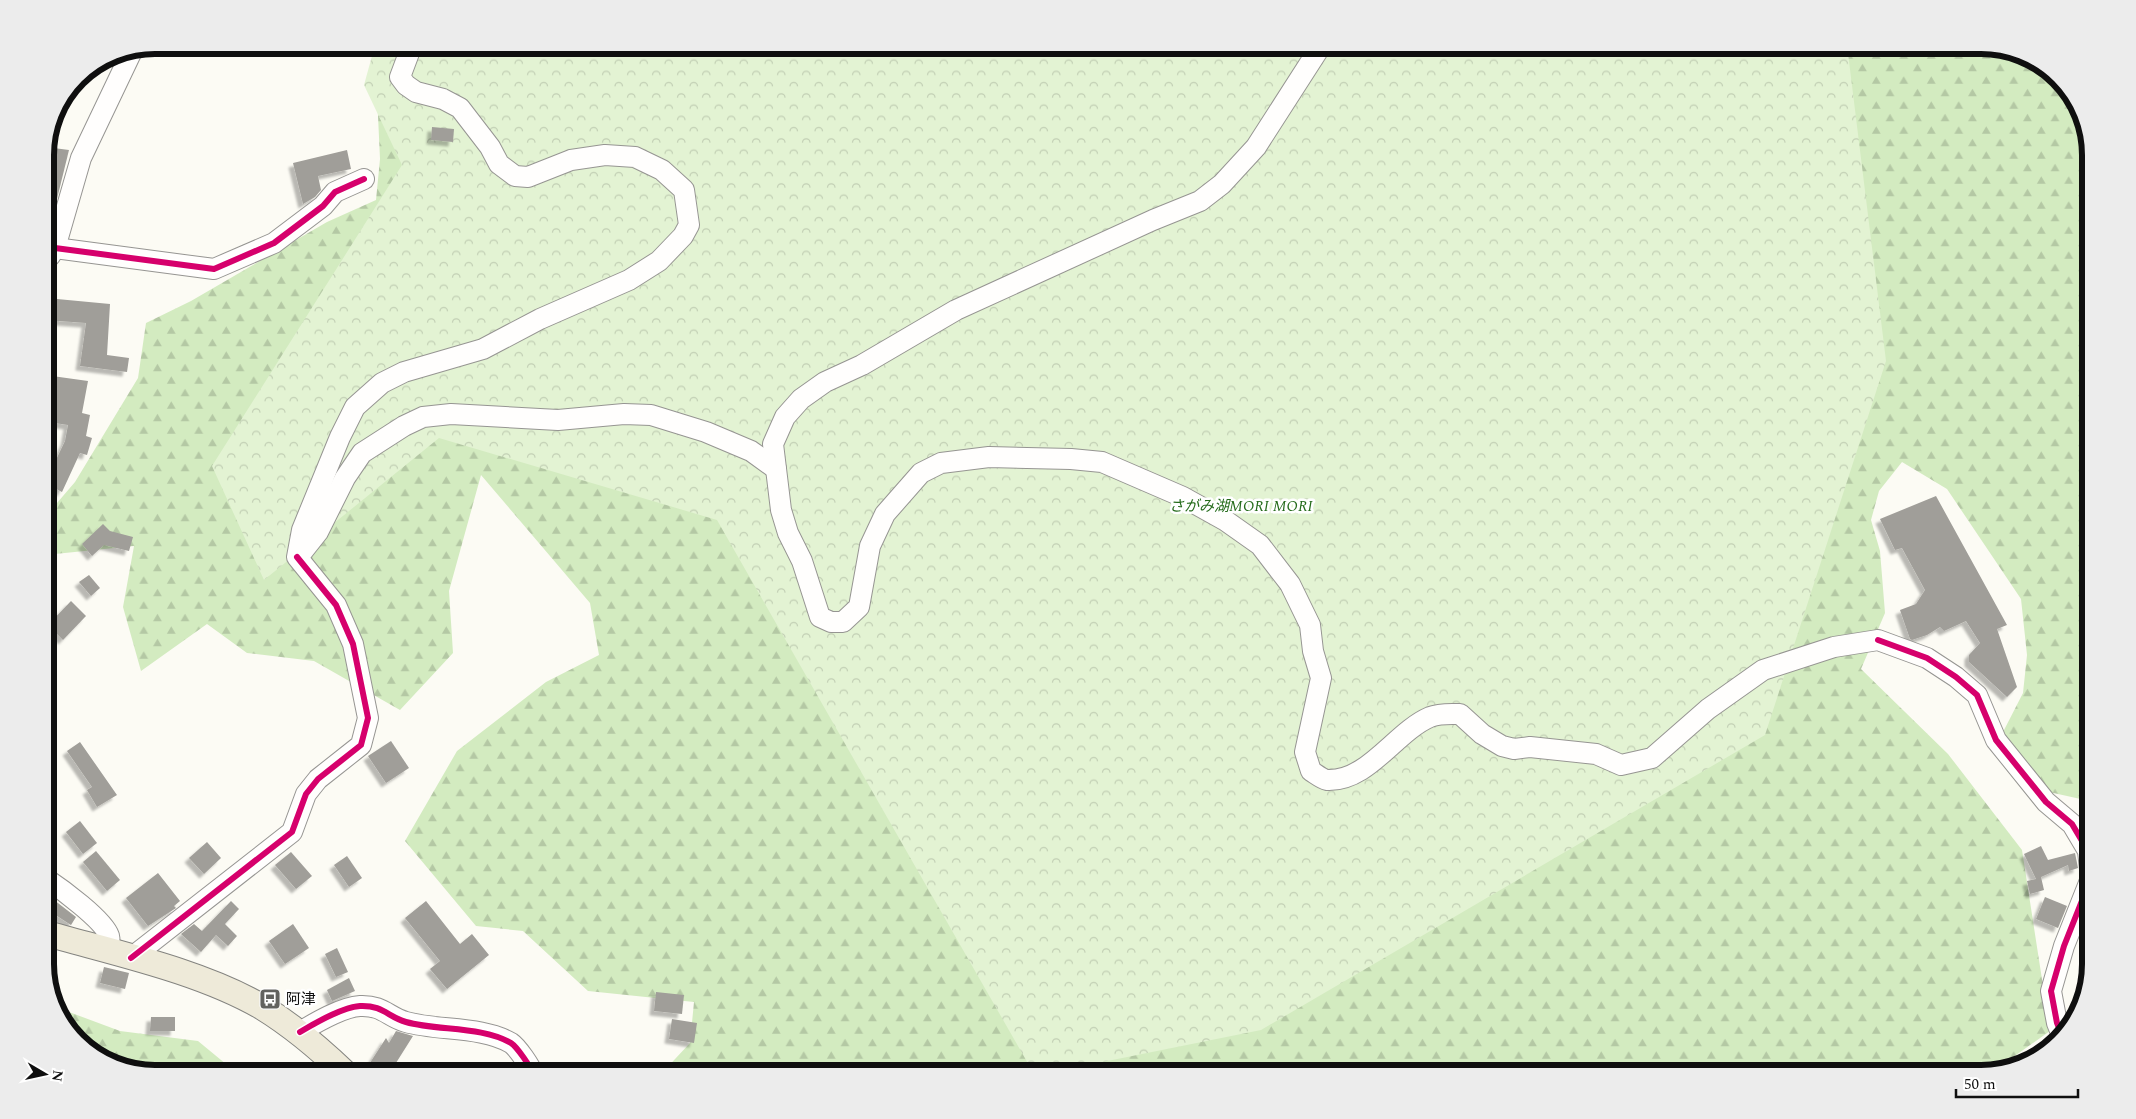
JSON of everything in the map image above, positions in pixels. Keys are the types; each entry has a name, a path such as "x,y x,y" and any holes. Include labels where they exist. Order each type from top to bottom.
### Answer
{"main road":[{"path":"54,936 217,985 262,1008 300,1032 336,1065"}],"street":[{"path":"54,885 85,909 105,928 120,955 292,832 306,794 318,779 360,745 368,718 353,644 336,605 297,557 302,530 340,437 356,407 382,383 404,372 484,349 540,318 630,280 659,261 683,236 689,225 684,190 662,170 635,157 605,155 571,160 528,177 514,176 499,164 490,147 460,108 443,99 416,92 406,85 400,77 409,54"},
{"path":"1316,54 1256,146 1222,184 1200,202 1153,220 956,310 862,365 826,382 802,399 785,417 773,444 781,510 788,533 802,561 820,617 831,622 843,622 860,607 870,546 886,514 921,473 941,463 989,458 1071,459 1102,462 1183,497 1226,521 1260,545 1290,584 1310,625 1313,651 1321,678 1305,752 1311,771 1326,780 1352,776 1429,717 1442,714 1460,714 1482,734 1502,746 1514,749 1530,748 1596,754 1621,764 1652,758 1708,709 1763,670 1834,647 1878,640 1927,658 1956,676 1976,695 1996,740 2046,802 2072,824 2082,841"},
{"path":"54,242 81,158 129,57"},
{"path":"54,254 214,268 274,243 323,206 335,192 364,179"},
{"path":"297,557 318,532 345,478 362,453 423,416 451,414 558,420 624,414 651,415 706,432 751,451 776,469"},
{"path":"2060,1028 2051,991 2064,946 2082,901"},
{"path":"300,1032 319,1020 359,1006 382,1009 403,1022 427,1028 473,1032 512,1044 527,1065"}],"green space":[{"name":"さがみ湖MORI MORI","path":"373,54 1848,54 1886,361 1765,735 1261,1030 1088,1065 1029,1065 717,520 439,438 264,580 212,466 402,165 364,85"},
{"name":"さがみ湖MORI MORI","path":"571,54 1981,54 2007,57 2026,64 2048,79 2065,99 2077,122 2082,148 2082,799 2049,792 2002,734 2023,693 2027,655 2021,599 1947,489 1902,462 1879,491 1871,520 1880,551 1885,613 1861,669 1948,754 2022,850 2050,1031 2007,1062 1981,1065 669,1065 690,1043 694,1002 588,991 523,931 476,926 405,841 457,751 546,682 599,655 590,603 481,475 449,591 453,653 400,710 314,661 247,653 207,624 141,671 123,607 134,546 54,554 54,506 75,482 138,378 146,323 191,301 327,222 376,200 380,159 377,94"},
{"path":"69,1012 120,1031 198,1041 227,1065 155,1065 122,1060 110,1055 88,1040 68,1015"}],"building":[{"path":"432,127 454,129 453,142 431,140"},
{"path":"54,148 69,150 56,203 54,203"},
{"path":"347,150 351,169 318,176 321,190 315,197 303,204 293,163"},
{"path":"57,299 110,304 107,355 129,358 127,372 80,366 86,323 54,321 54,301"},
{"path":"54,376 88,381 82,413 90,415 86,436 92,438 87,455 80,453 62,492 54,488 54,464 65,441 68,425 54,423"},
{"path":"1936,496 2007,625 1997,629 2017,687 2007,697 1969,662 1969,655 1980,643 1966,621 1944,631 1940,627 1927,635 1910,639 1900,610 1916,604 1925,590 1902,548 1895,550 1880,519"},
{"path":"103,524 110,531 133,537 129,551 104,545 92,556 82,544"},
{"path":"89,575 100,588 91,596 79,582"},
{"path":"71,601 86,616 63,640 54,631 54,619"},
{"path":"391,741 409,768 386,783 368,756"},
{"path":"80,742 117,795 97,807 87,790 92,787 67,751"},
{"path":"80,821 97,843 83,854 66,832"},
{"path":"207,842 221,858 204,874 189,858"},
{"path":"2041,846 2048,860 2075,853 2078,868 2069,871 2068,865 2041,877 2044,890 2030,894 2027,881 2036,879 2024,854"},
{"path":"96,851 120,880 107,891 83,862"},
{"path":"291,852 312,876 296,889 275,865"},
{"path":"347,856 362,878 349,887 334,865"},
{"path":"158,873 180,901 174,906 176,908 148,926 126,898"},
{"path":"2045,897 2067,906 2058,928 2036,919"},
{"path":"54,900 76,917 71,925 54,914"},
{"path":"231,901 239,909 225,924 237,936 228,946 216,935 201,952 181,934 194,924 202,931"},
{"path":"426,901 460,944 472,934 489,955 447,989 430,969 440,961 405,918"},
{"path":"293,924 309,948 285,964 269,941"},
{"path":"337,948 348,972 336,977 325,954"},
{"path":"104,967 129,973 125,989 100,983"},
{"path":"349,978 355,991 332,1001 327,990"},
{"path":"656,992 684,995 682,1014 654,1011"},
{"path":"151,1017 175,1017 175,1031 150,1031"},
{"path":"672,1019 697,1023 694,1043 669,1039"},
{"path":"396,1031 413,1036 395,1065 369,1065 386,1038 389,1043"}],"cycle path":[{"path":"55,248 214,269 274,243 323,206 335,192 364,179"},
{"path":"131,958 292,832 306,794 318,779 361,745 368,718 353,644 336,605 297,557"},
{"path":"1878,640 1927,658 1956,677 1977,695 1996,740 2046,802 2072,824 2082,841"},
{"path":"2059,1028 2051,991 2064,946 2082,901"},
{"path":"300,1032 345,1009 368,1006 380,1009 406,1022 473,1031 499,1038 511,1043 528,1065"}],"place":[{"name":"阿津","path":"270,999"}]}
